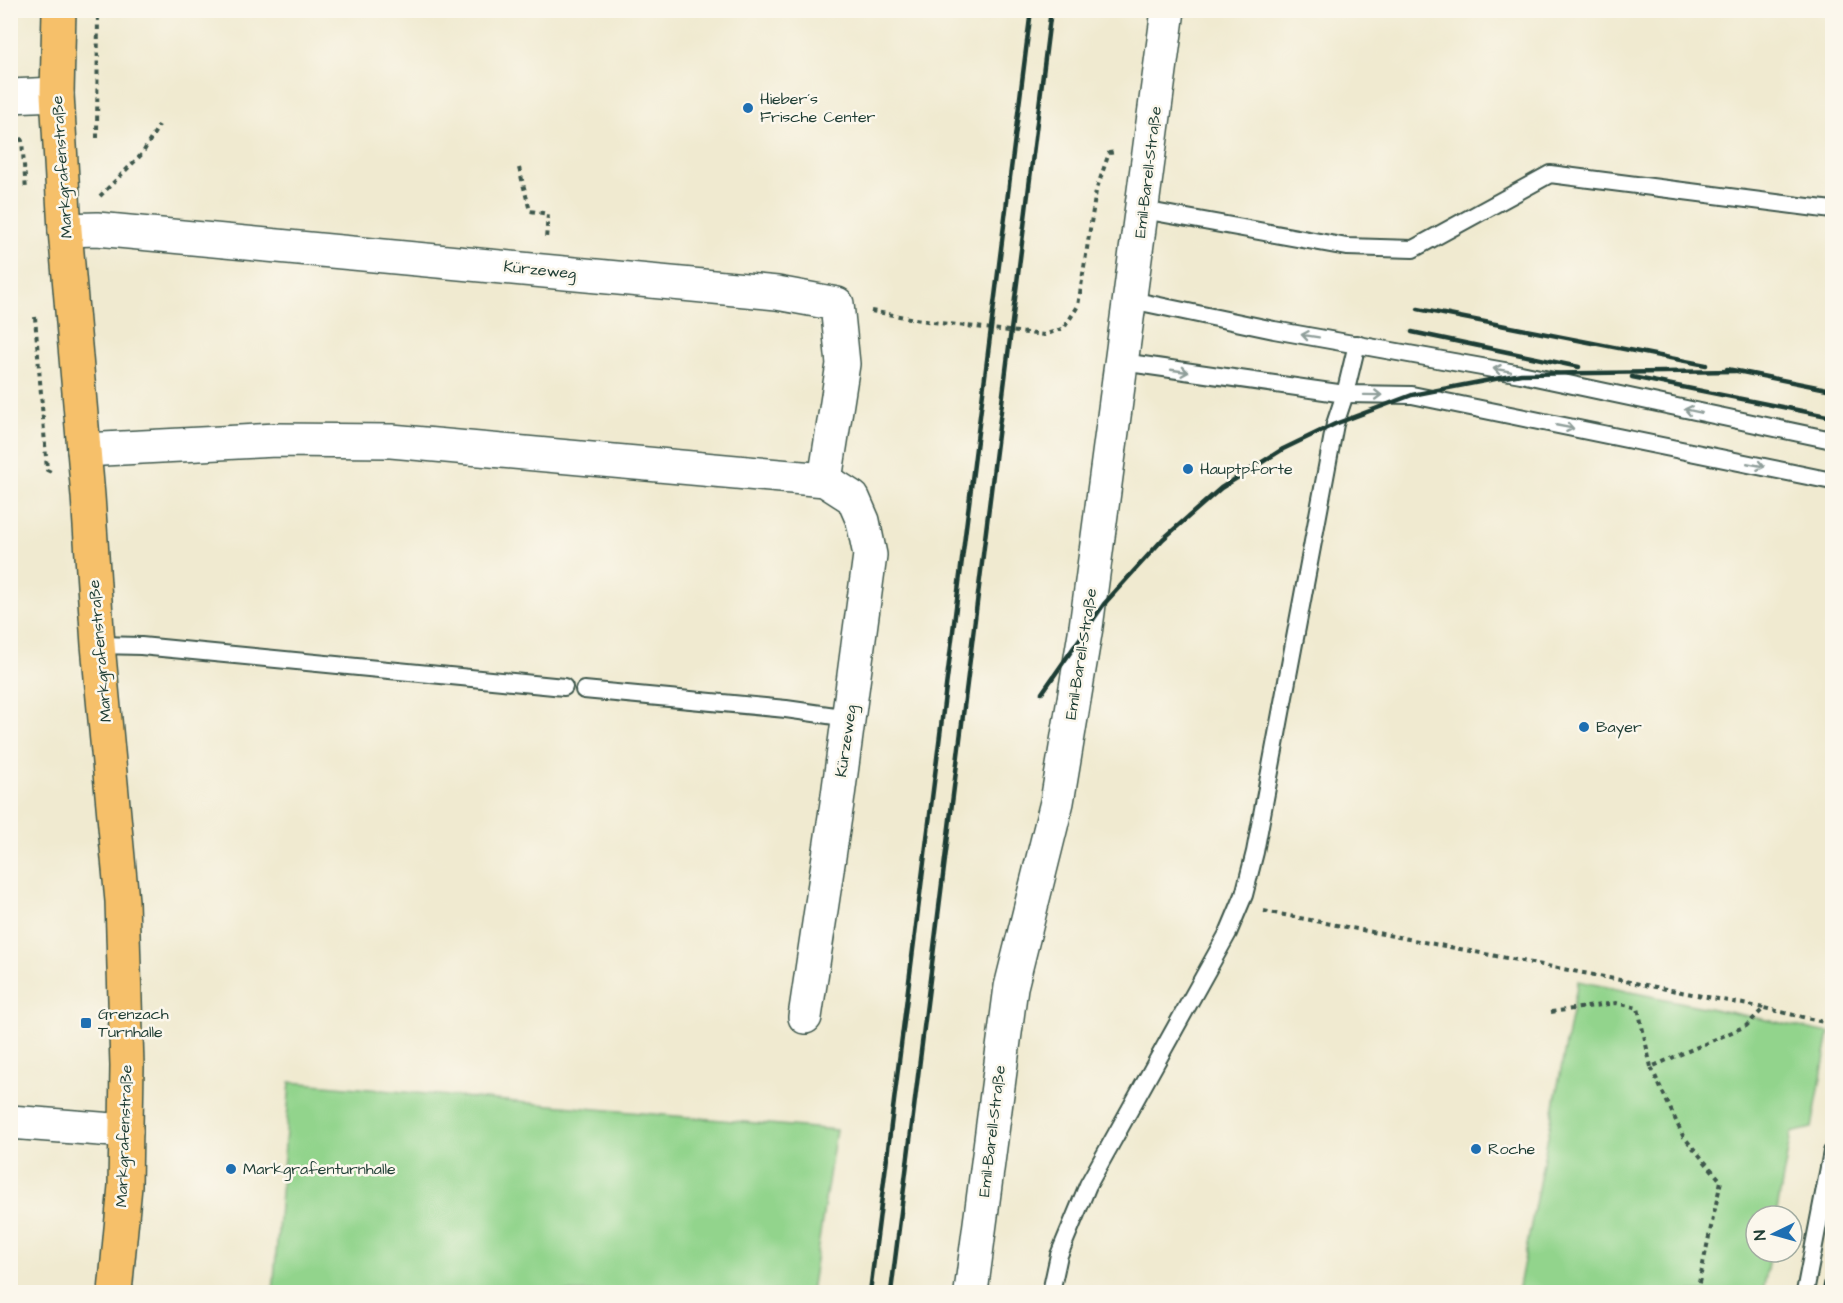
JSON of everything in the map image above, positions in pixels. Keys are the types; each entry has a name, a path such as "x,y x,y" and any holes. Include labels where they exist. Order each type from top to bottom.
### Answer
{"main road":[{"name":"Markgrafenstraße","path":"58,10 57,94 65,230 98,645 122,901 127,1066 126,1131 125,1186 115,1293"}],"street":[{"name":"Emil-Barell-Straße","path":"971,1293 1011,987 1057,802 1086,627 1168,10"},
{"path":"10,96 57,94"},
{"name":"Kürzeweg","path":"65,230 97,229 543,270 777,293 837,304"},
{"path":"825,480 843,364 837,304"},
{"name":"Kürzeweg","path":"84,450 266,440 391,441 825,480 853,498 863,520 870,555 806,1017"},
{"path":"10,1122 126,1131"}],"lane":[{"path":"1143,210 1347,247 1413,249 1550,174 1833,210"},
{"path":"1131,300 1274,330 1521,374 1833,440"},
{"path":"1051,1293 1059,1255 1088,1185 1228,933 1244,895 1255,852 1335,424 1357,344"},
{"path":"1122,362 1345,394 1412,395 1833,481"},
{"path":"98,645 141,646 564,687"},
{"path":"584,690 786,709 849,718"},
{"path":"1805,1293 1833,1152"}],"path":[{"path":"97,143 98,10"},
{"path":"97,188 97,199 142,154 159,125"},
{"path":"837,304 932,322 1044,335 1064,328 1078,306 1096,191 1109,153 1151,146"},
{"path":"519,168 530,211 548,214 543,270"},
{"path":"1240,906 1833,1023"},
{"path":"1551,1012 1616,1003 1638,1008 1651,1067 1683,1136 1721,1181 1697,1293"},
{"path":"1651,1067 1746,1026 1764,1008"}],"green space":[{"path":"1578,981 1829,1033 1812,1128 1791,1133 1778,1204 1744,1204 1744,1264 1768,1264 1763,1292 1518,1292"},
{"path":"290,1082 836,1130 811,1292 273,1292"}],"railway":[{"path":"870,1292 1031,10"},
{"path":"891,1292 1051,10"},
{"path":"1418,309 1706,365"},
{"path":"1412,332 1579,367"},
{"path":"1727,369 1832,390"},
{"path":"1042,693 1104,604 1163,539 1221,488 1283,449 1335,424 1412,395 1521,374 1735,371"},
{"path":"1632,377 1832,417"},
{"path":"1824,1292 1832,1248"}],"place":[{"name":"Hieber´s Frische Center","path":"748,108"},
{"name":"Hauptpforte","path":"1188,469"},
{"name":"Bayer","path":"1584,727"},
{"name":"Grenzach Turnhalle","path":"86,1023"},
{"name":"Roche","path":"1476,1149"},
{"name":"Markgrafenturnhalle","path":"231,1169"}]}
